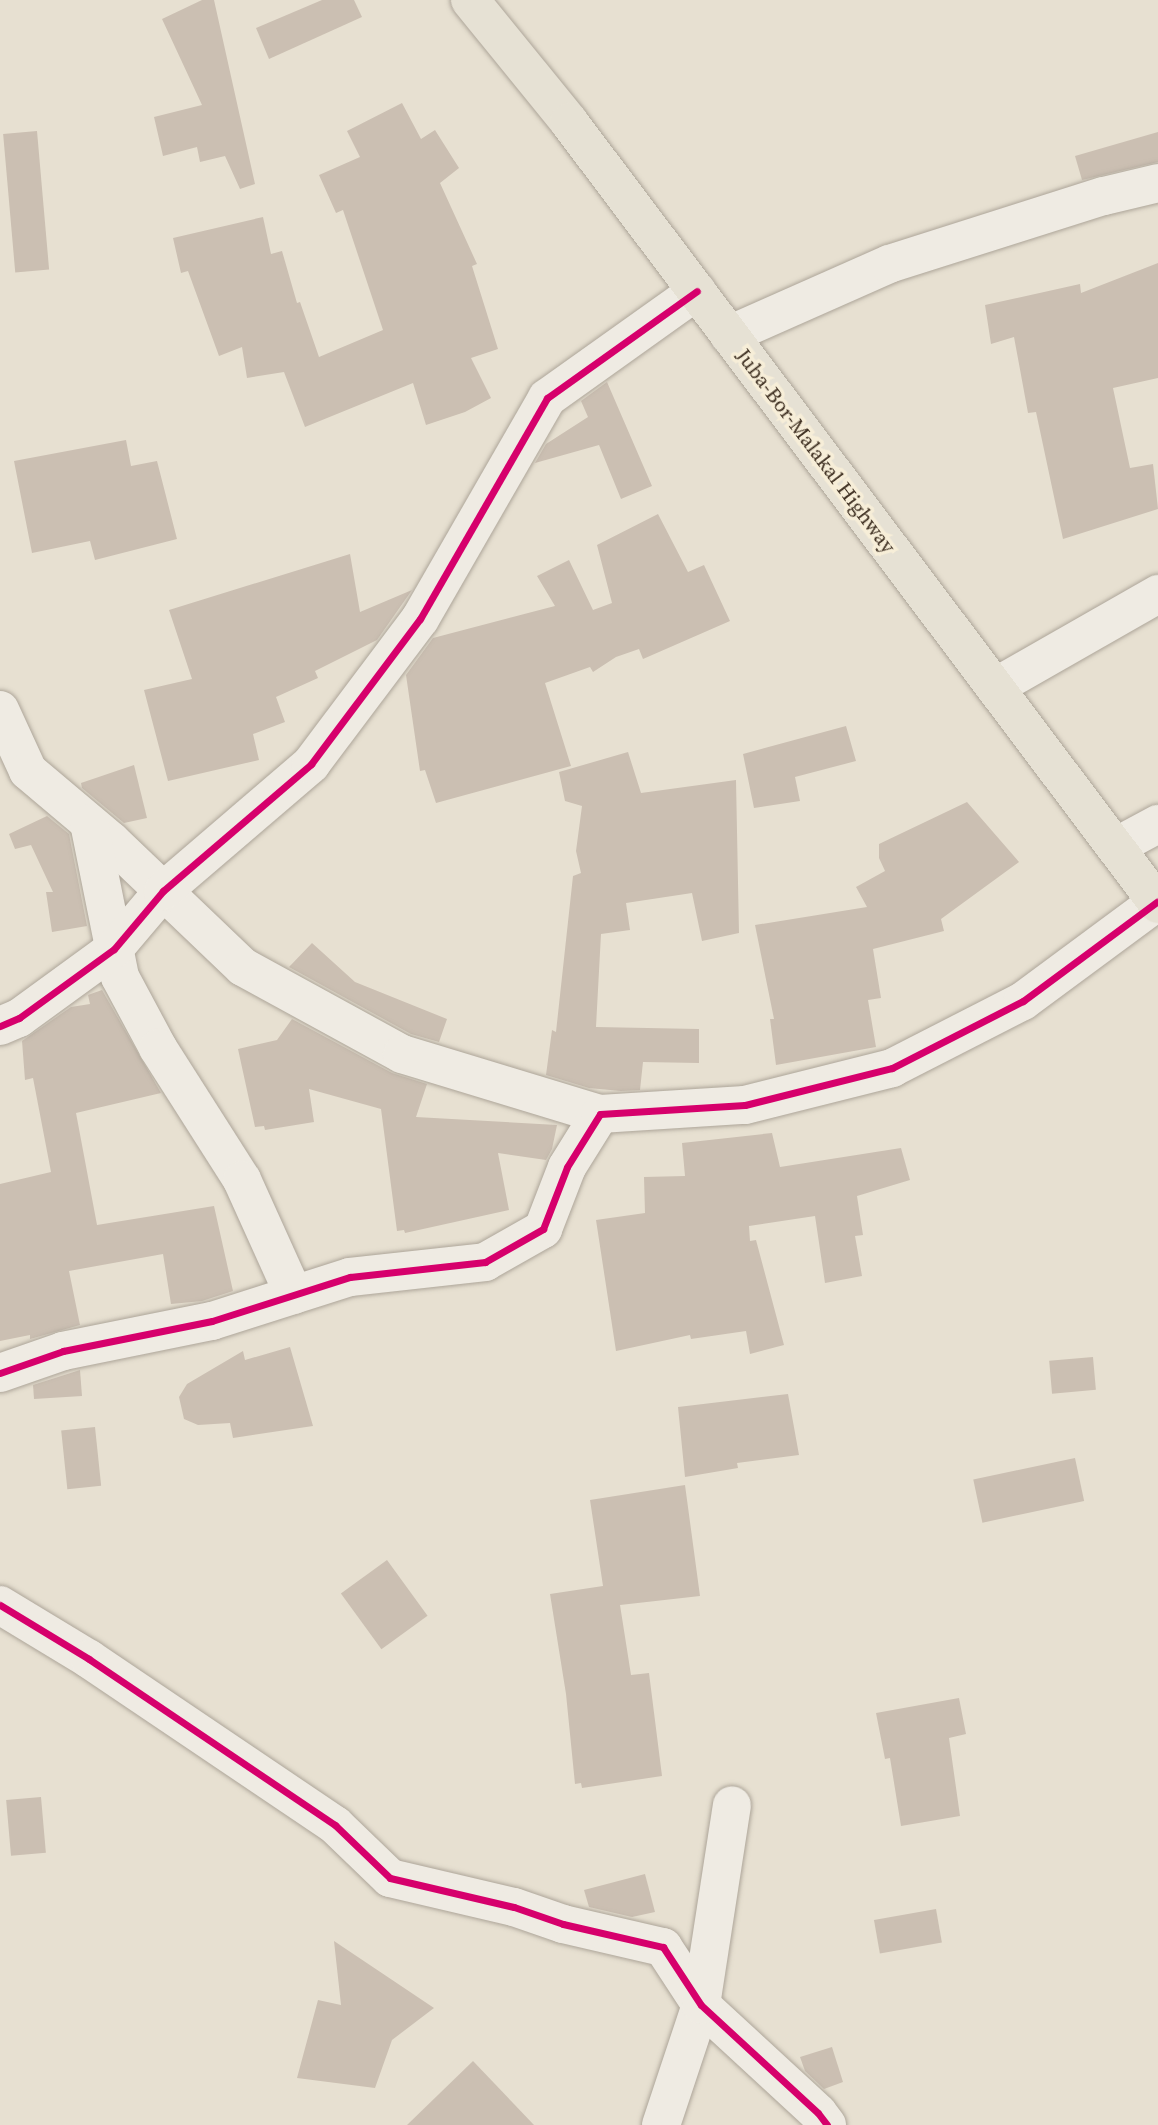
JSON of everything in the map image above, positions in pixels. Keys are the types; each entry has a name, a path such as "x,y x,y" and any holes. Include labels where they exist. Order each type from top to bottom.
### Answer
{"main road":[{"name":"Juba-Bor-Malakal Highway","path":"470,0 569,122 1117,846 1157,903"}],"street":[{"path":"729,335 889,264 1104,196 1158,183"},
{"path":"0,1026 19,1017 114,949 163,891 311,764 420,619 547,398 697,291"},
{"path":"995,687 1158,594"},
{"path":"0,710 28,771 89,823 243,967 402,1054 600,1114 745,1105 892,1068 1023,1001 1157,903"},
{"path":"89,823 120,977 158,1048 242,1180 294,1295"},
{"path":"1117,846 1158,824"},
{"path":"0,1373 63,1351 212,1321 350,1277 485,1262 543,1229 566,1167 600,1114"},
{"path":"0,1605 89,1659 335,1825 390,1878 514,1907 563,1924 663,1947 701,2004 818,2113 827,2125"},
{"path":"661,2125 701,2004 732,1805"}],"building":[{"path":"202,0 214,0 255,184 240,189 225,156 200,162 197,147 163,156 154,117 202,105 162,19"},
{"path":"322,0 354,0 362,17 269,59 256,28"},
{"path":"402,103 421,139 435,130 459,168 440,183 477,264 472,266 498,349 471,358 491,398 465,412 426,425 413,383 305,427 284,372 247,378 242,347 219,356 188,271 181,273 173,238 263,217 271,254 282,251 297,303 300,302 319,357 383,330 343,210 336,213 319,175 360,157 347,131"},
{"path":"37,131 49,269 15,272 3,134"},
{"path":"1158,132 1158,162 1082,180 1075,156"},
{"path":"1158,263 1158,378 1113,388 1130,468 1153,464 1158,509 1063,539 1036,412 1028,413 1014,337 991,344 985,305 1080,284 1081,293"},
{"path":"607,382 652,486 621,499 599,445 535,463 546,444 588,417 581,401"},
{"path":"126,440 131,466 157,461 177,539 95,560 90,541 32,553 14,461"},
{"path":"658,514 688,572 704,565 730,621 643,659 639,649 616,657 593,672 590,667 545,683 571,766 436,803 425,770 420,771 406,675 433,638 555,606 537,576 569,560 593,610 612,603 597,545"},
{"path":"350,554 360,612 412,590 377,640 315,671 318,678 276,697 285,722 253,734 259,760 168,781 144,690 192,679 169,610"},
{"path":"846,726 856,761 795,777 800,801 754,808 743,754"},
{"path":"628,752 641,793 736,780 739,933 702,941 692,893 626,903 630,930 601,934 596,1027 699,1029 699,1063 643,1062 640,1090 621,1091 589,1088 546,1075 552,1030 556,1032 573,876 581,873 576,851 582,806 565,801 559,772"},
{"path":"134,765 147,818 124,823 82,788 81,783"},
{"path":"967,802 1019,862 941,919 944,931 873,949 881,998 868,1000 876,1047 776,1065 770,1019 774,1019 755,925 867,907 856,887 885,871 879,858 879,844"},
{"path":"47,816 69,834 87,926 52,932 46,892 53,892 31,845 15,849 9,834"},
{"path":"312,943 355,982 447,1019 439,1042 411,1034 289,967"},
{"path":"102,990 161,1093 76,1113 97,1225 214,1206 233,1291 202,1301 171,1304 163,1254 69,1271 80,1325 30,1339 30,1335 0,1341 0,1184 51,1172 33,1078 25,1080 22,1041 71,1007 90,1004 88,995"},
{"path":"292,1019 392,1073 427,1084 416,1117 557,1125 552,1149 546,1160 498,1153 509,1210 405,1233 404,1230 397,1231 381,1109 309,1089 314,1122 265,1130 264,1126 255,1127 238,1049 277,1040"},
{"path":"772,1133 780,1167 901,1148 910,1180 857,1196 863,1235 855,1236 862,1276 825,1283 815,1216 749,1226 750,1241 756,1240 784,1345 750,1354 746,1331 691,1339 690,1335 616,1351 596,1220 645,1213 644,1177 685,1176 682,1143"},
{"path":"290,1347 313,1426 233,1438 230,1423 198,1425 184,1419 179,1397 187,1384 243,1351 245,1360"},
{"path":"1093,1357 1096,1390 1052,1394 1049,1361"},
{"path":"80,1370 82,1396 34,1399 33,1385"},
{"path":"788,1394 799,1455 737,1463 738,1468 685,1477 678,1407"},
{"path":"95,1427 101,1486 67,1489 61,1431"},
{"path":"1075,1458 1084,1501 982,1523 973,1480"},
{"path":"685,1485 700,1596 620,1605 631,1675 649,1673 662,1776 582,1788 581,1783 575,1784 566,1694 550,1594 603,1586 590,1500"},
{"path":"387,1560 428,1616 381,1649 341,1594"},
{"path":"959,1698 966,1734 949,1738 960,1816 901,1826 890,1758 885,1759 876,1713"},
{"path":"41,1797 46,1853 11,1856 6,1800"},
{"path":"645,1874 655,1912 632,1917 589,1907 584,1890"},
{"path":"936,1909 942,1942 880,1953 874,1920"},
{"path":"334,1941 434,2008 392,2040 375,2088 297,2078 318,2000 341,2005"},
{"path":"832,2047 843,2082 824,2089 805,2071 800,2057"},
{"path":"473,2061 534,2125 407,2125"}],"cycle path":[{"path":"0,1026 19,1018 114,949 163,891 311,764 420,619 547,398 697,291"},
{"path":"0,1373 63,1351 212,1321 350,1277 485,1262 543,1229 567,1167 600,1114 745,1105 892,1068 1023,1001 1157,902"},
{"path":"0,1605 89,1659 335,1825 390,1878 514,1907 563,1924 663,1947 701,2005 818,2113 827,2125"}]}
